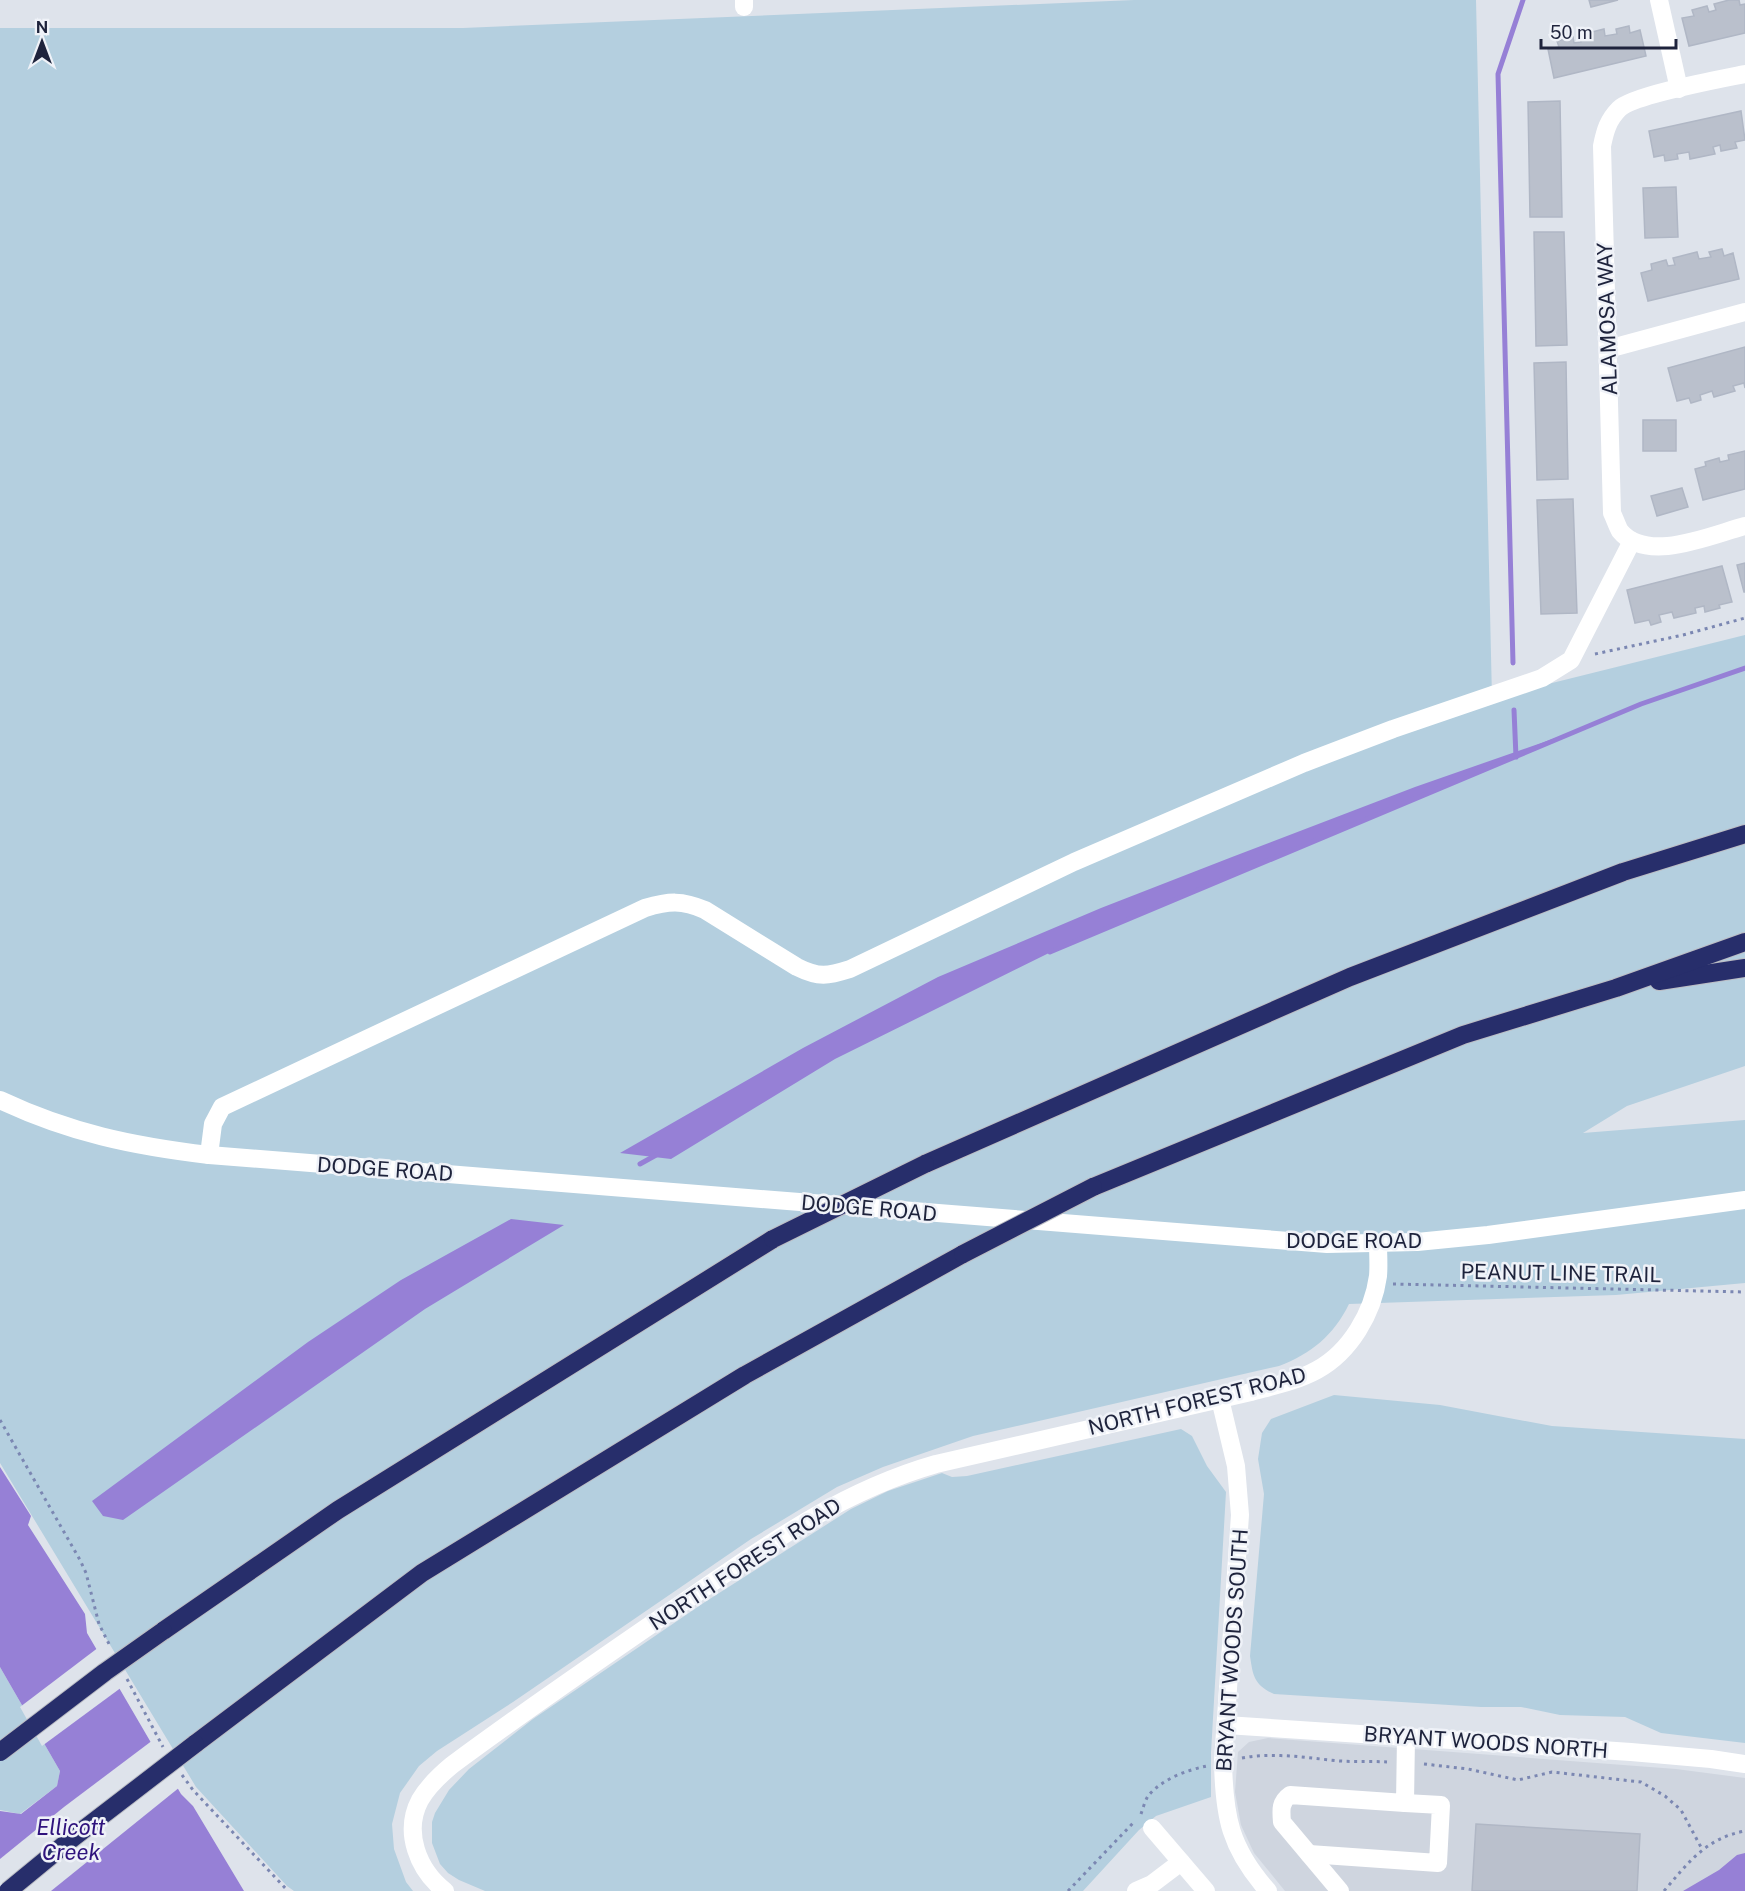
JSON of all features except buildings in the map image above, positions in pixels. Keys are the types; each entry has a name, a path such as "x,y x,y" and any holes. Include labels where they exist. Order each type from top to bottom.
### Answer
{"highway":[{"path":"1719,842 1745,827"},
{"path":"0,1752 114,1665 338,1510 774,1239 925,1164 1350,977 1623,872 1745,834"},
{"path":"8,1891 70,1840 422,1573 745,1375 963,1254 1093,1187 1463,1035 1616,988 1745,942"},
{"path":"1616,988 1745,968"}],"street":[{"path":"1659,0 1679,89"},
{"name":"ALAMOSA WAY","path":"1632,541 1619,530 1612,513 1602,146 1607,124 1621,106 1643,97 1745,74"},
{"path":"1608,349 1745,312"},
{"path":"209,1155 213,1124 222,1107 645,908 668,901 689,903 705,909 812,974 831,976 850,969 1074,862 1304,763 1393,729 1542,678 1571,660 1632,541 1650,547 1668,547 1745,526"},
{"name":"DODGE ROAD","path":"0,1100 64,1127 105,1138 166,1150 209,1155 1327,1244 1417,1242 1745,1200"},
{"name":"NORTH FOREST ROAD","path":"445,1891 429,1876 421,1864 416,1849 413,1832 417,1806 434,1782 452,1765 605,1656 799,1525 844,1499 886,1480 917,1469 1220,1399 1293,1380 1317,1370 1328,1363 1357,1331 1371,1305 1376,1284 1378,1244"},
{"name":"BRYANT WOODS SOUTH","path":"1220,1399 1236,1466 1240,1497 1240,1534 1223,1785 1230,1828 1242,1856 1268,1891"},
{"name":"BRYANT WOODS NORTH","path":"1226,1725 1631,1752 1745,1764"},
{"path":"1405,1803 1406,1737"},
{"path":"1309,1854 1438,1863 1441,1805 1290,1794 1284,1799 1281,1808 1282,1822 1340,1891"},
{"path":"1152,1828 1206,1891"},
{"path":"1136,1891 1152,1884 1181,1862"}],"path":[{"path":"1571,660 1683,635 1745,618"},
{"name":"PEANUT LINE TRAIL","path":"1376,1284 1745,1292"},
{"path":"0,1420 80,1560 103,1632"},
{"path":"1237,1759 1262,1755 1287,1755 1342,1761 1405,1762 1468,1769 1518,1779 1552,1772 1641,1782 1665,1796 1681,1810 1702,1849"},
{"path":"1664,1891 1702,1849 1728,1836 1745,1832"}],"shaded area":[{"path":"1134,0 1476,0 1492,698 1745,635 1745,1066 1627,1106 1583,1133 1745,1120 1745,1283 1616,1295 1349,1304 1336,1325 1320,1342 1301,1356 1279,1366 973,1436 883,1467 837,1487 751,1539 513,1702 437,1751 419,1766 400,1793 392,1824 394,1849 406,1882 413,1891 294,1891 196,1787 0,1463 0,28 463,28"},
{"path":"1334,1395 1440,1405 1552,1426 1745,1439 1745,1743 1661,1733 1625,1717 1560,1715 1521,1707 1481,1707 1274,1694 1262,1687 1254,1674 1250,1656 1264,1494 1258,1459 1262,1433 1271,1419"},
{"path":"1181,1429 1192,1436 1207,1466 1226,1492 1211,1753 1211,1797 1156,1816 1139,1830 1083,1891 485,1891 459,1880 440,1864 432,1843 432,1822 449,1790 469,1769 533,1719 705,1602 851,1509 888,1491 942,1473 952,1477 967,1476"},
{"path":"0,1667 60,1771 57,1786 20,1814 0,1810"},
{"path":"1268,1738 1676,1769 1745,1778 1745,1891 1285,1891 1254,1853 1241,1825 1235,1792 1238,1752 1249,1742"}],"water":[{"path":"1581,729 1051,952 835,1059 671,1159 620,1153 803,1048 938,977 1101,908 1232,857 1415,787"},
{"path":"511,1219 564,1225 425,1309 123,1520 103,1516 92,1501 308,1342 401,1280"},
{"name":"Ellicott Creek","path":"0,1467 31,1516 28,1525 85,1614 87,1633 181,1794 193,1806 244,1891 48,1891 0,1871 0,1811 21,1814 57,1786 60,1771 0,1667"},
{"path":"1745,1853 1745,1891 1683,1891 1719,1870 1737,1855"}],"pier":[{"path":"99,1647 122,1687 42,1746 20,1707"},
{"path":"153,1740 180,1787 51,1891 40,1891 0,1874 0,1859"}],"waterway":[{"path":"1513,663 1498,74 1523,0"},
{"path":"1050,952 1641,704 1745,668"},
{"path":"1514,710 1516,757"},
{"path":"640,1164 658,1154"}]}
